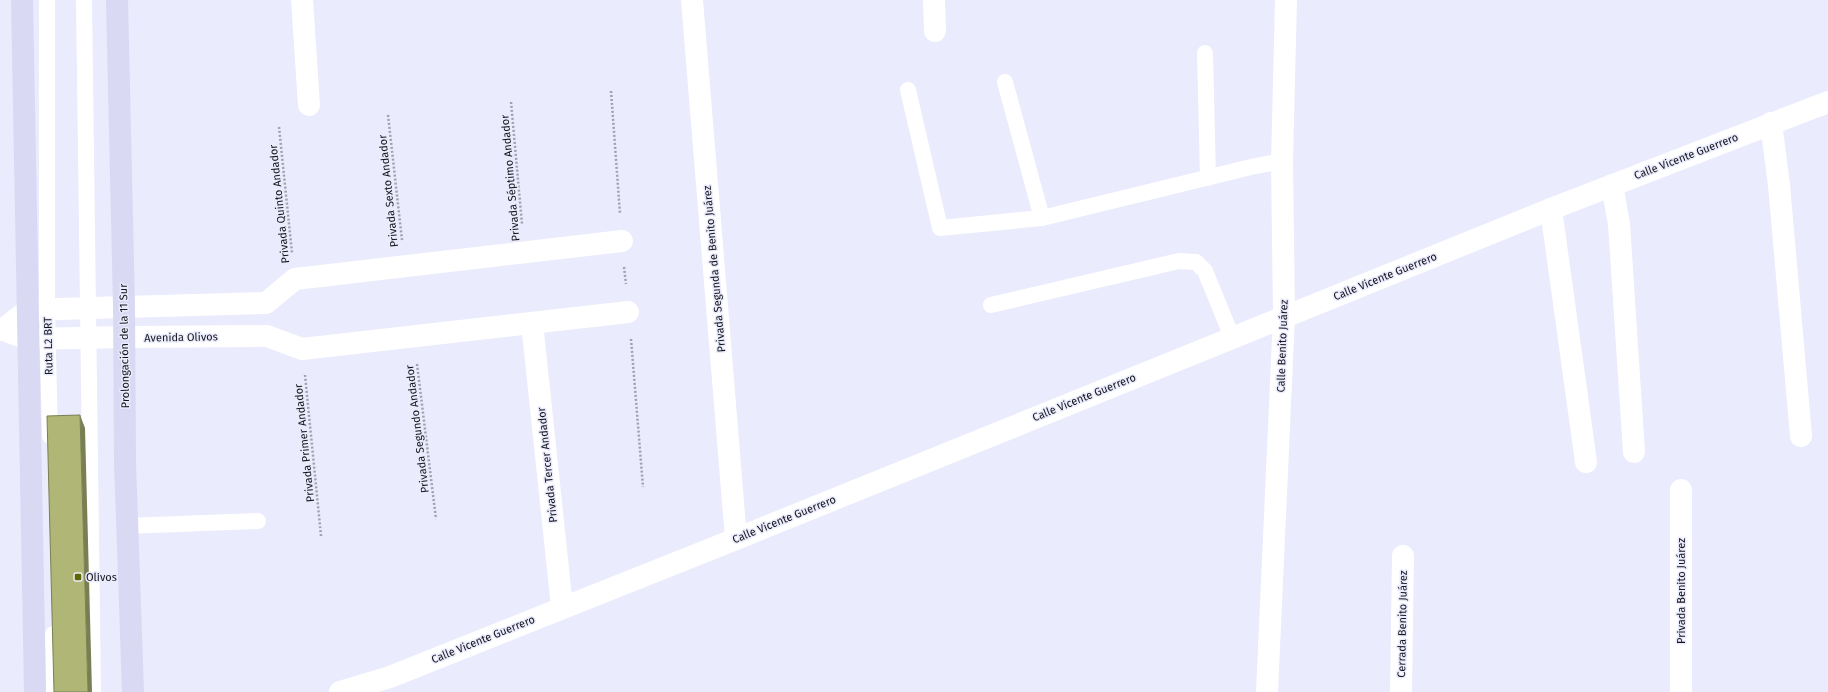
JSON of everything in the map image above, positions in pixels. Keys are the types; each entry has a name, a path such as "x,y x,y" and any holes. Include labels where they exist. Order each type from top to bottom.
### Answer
{"main road":[{"path":"22,0 38,309 35,692"},
{"name":"Prolongación de la 11 Sur","path":"117,0 127,526 133,692"}],"street":[{"path":"302,0 309,105"},
{"name":"Privada Segunda de Benito Juárez","path":"692,0 736,539"},
{"path":"934,0 935,30"},
{"name":"Calle Benito Juárez","path":"1267,692 1284,316 1282,161 1286,0"},
{"name":"Calle Vicente Guerrero","path":"340,692 390,677 562,607 736,539 1551,209 1828,102"},
{"path":"1772,123 1779,185 1801,436"},
{"path":"1612,185 1619,224 1634,452"},
{"path":"1551,209 1586,462"},
{"path":"38,309 266,303 295,279 622,241"},
{"path":"266,303 267,336 302,349 628,312"},
{"name":"Avenida Olivos","path":"1,330 38,309"},
{"name":"Privada Tercer Andador","path":"532,323 562,607"},
{"name":"Avenida Olivos","path":"1,330 38,339 267,336"},
{"name":"Privada Benito Juárez","path":"1681,490 1681,692"},
{"name":"Cerrada Benito Juárez","path":"1401,692 1403,556"}],"lane":[{"name":"Ruta L2 BRT","path":"38,309 47,0"},
{"path":"84,0 93,692"},
{"path":"1205,53 1208,178"},
{"path":"1005,82 1042,218"},
{"path":"908,90 940,228 1042,218 1282,161"},
{"path":"991,305 1178,261 1196,262 1205,271 1232,337"},
{"name":"Ruta L2 BRT","path":"38,339 50,448"},
{"path":"127,526 258,521"},
{"path":"53,621 54,692"}],"path":[{"name":"Privada Séptimo Andador","path":"511,102 525,253"},
{"name":"Privada Sexto Andador","path":"388,115 405,266"},
{"name":"Privada Quinto Andador","path":"279,127 295,279"},
{"name":"Privada Segundo Andador","path":"414,337 436,519"},
{"name":"Privada Primer Andador","path":"302,349 321,536"}],"building":[{"path":"80,415 88,692 54,692 47,416"}],"place":[{"name":"Olivos","path":"78,577"}]}
